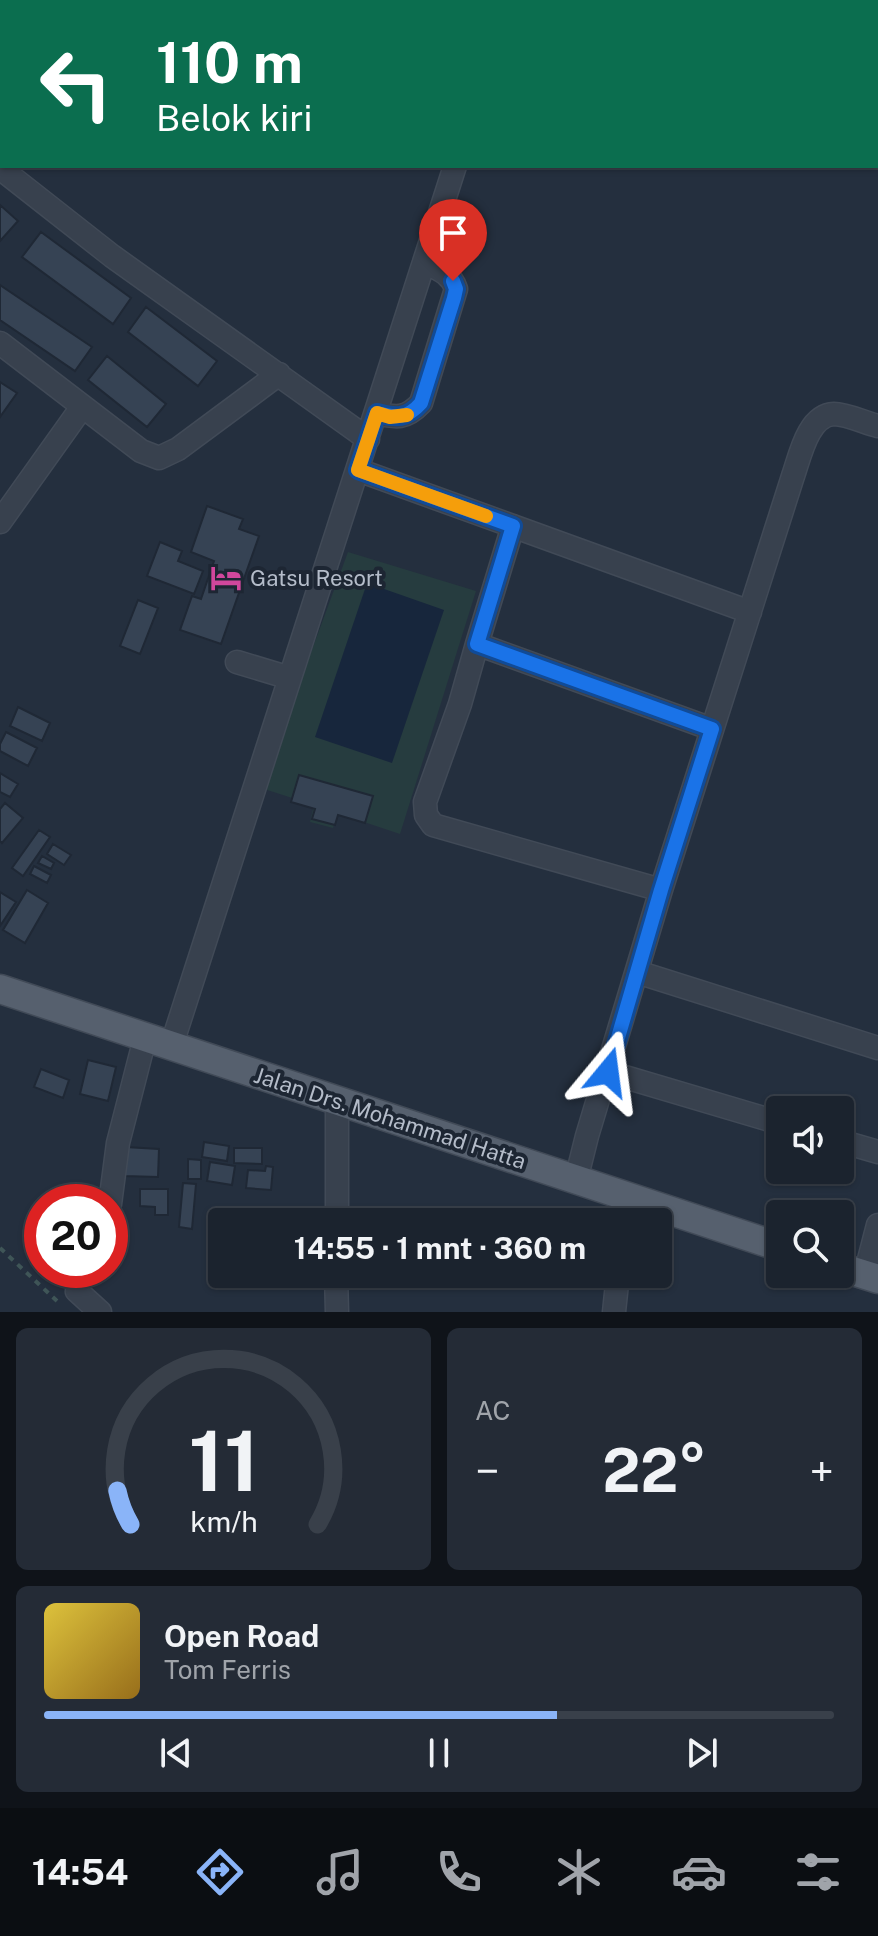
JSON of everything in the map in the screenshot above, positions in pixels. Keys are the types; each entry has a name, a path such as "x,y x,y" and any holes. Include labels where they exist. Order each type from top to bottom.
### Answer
{"main road":[{"name":"Jalan Drs. Mohammad Hatta","path":"0,989 576,1180 622,1208"},
{"name":"Jalan Drs. Mohammad Hatta","path":"672,1221 766,1244"}],"street":[{"path":"0,168 112,256 368,439"},
{"path":"113,1184 118,1143 158,1043 290,678 454,168"},
{"path":"377,413 403,417 421,403 456,289 446,273 424,262"},
{"path":"0,343 141,451 159,458 178,449 279,374"},
{"path":"0,522 82,407"},
{"path":"576,1180 661,890 793,476 810,432 821,418 835,414 878,426"},
{"path":"358,470 750,612"},
{"path":"513,526 460,704 425,802 426,815 433,825 661,890"},
{"path":"477,644 712,729"},
{"path":"237,662 290,678"},
{"path":"637,972 878,1048"},
{"path":"608,1072 766,1119"},
{"path":"337,1100 337,1208"},
{"path":"854,1145 878,1152"},
{"path":"861,1274 878,1225"},
{"path":"78,1288 77,1291 100,1312"},
{"path":"336,1288 337,1312"},
{"path":"614,1312 617,1288"}],"path":[{"path":"0,1248 59,1303"}],"green space":[{"path":"348,552 476,591 400,834 337,813 333,828 310,822 314,805 261,788"}],"water":[{"path":"367,583 444,610 392,763 315,737"}],"building":[{"path":"0,205 18,221 0,241"},
{"path":"41,232 131,298 113,324 22,257"},
{"path":"0,285 92,347 75,371 0,320"},
{"path":"146,307 217,361 198,386 128,332"},
{"path":"107,356 166,404 147,427 88,380"},
{"path":"0,382 17,393 0,417"},
{"name":"Gatsu Resort","path":"207,506 243,519 239,529 259,536 221,644 180,630 192,596 201,599 214,561 191,552"},
{"path":"160,542 182,551 178,561 203,571 194,594 147,576"},
{"path":"138,600 158,608 140,654 120,646"},
{"path":"18,707 50,723 42,741 10,726"},
{"path":"6,732 37,748 28,766 0,751"},
{"path":"0,773 18,784 10,797 0,792"},
{"path":"299,775 373,796 365,823 338,815 335,825 312,819 315,809 291,802"},
{"path":"5,803 23,818 2,843 0,809"},
{"path":"39,830 50,837 23,876 12,868"},
{"path":"53,844 71,855 64,865 47,854"},
{"path":"42,856 54,863 51,869 38,863"},
{"path":"34,866 51,875 47,883 30,874"},
{"path":"27,890 48,903 25,943 3,930"},
{"path":"0,892 16,902 0,926"},
{"path":"88,1060 116,1067 108,1101 80,1094"},
{"path":"41,1069 69,1080 63,1098 34,1087"},
{"path":"204,1142 229,1146 227,1161 202,1157"},
{"path":"125,1147 159,1149 158,1177 124,1176"},
{"path":"234,1148 262,1148 262,1164 234,1163"},
{"path":"188,1159 201,1160 201,1179 188,1179"},
{"path":"210,1162 235,1166 232,1185 207,1181"},
{"path":"266,1166 273,1167 271,1190 246,1188 248,1170 265,1171"},
{"path":"183,1183 196,1184 192,1229 179,1227"},
{"path":"140,1189 168,1189 168,1215 155,1215 155,1207 140,1206"}],"slow traffic":[{"path":"407,415 390,417 377,413 358,470 486,516"}],"place":[{"name":"Gatsu Resort","path":"226,578"}],"route":[{"path":"453,281 456,289 454,298 421,403 403,417 377,413 358,470 513,526 477,644 712,729 608,1072"}]}
